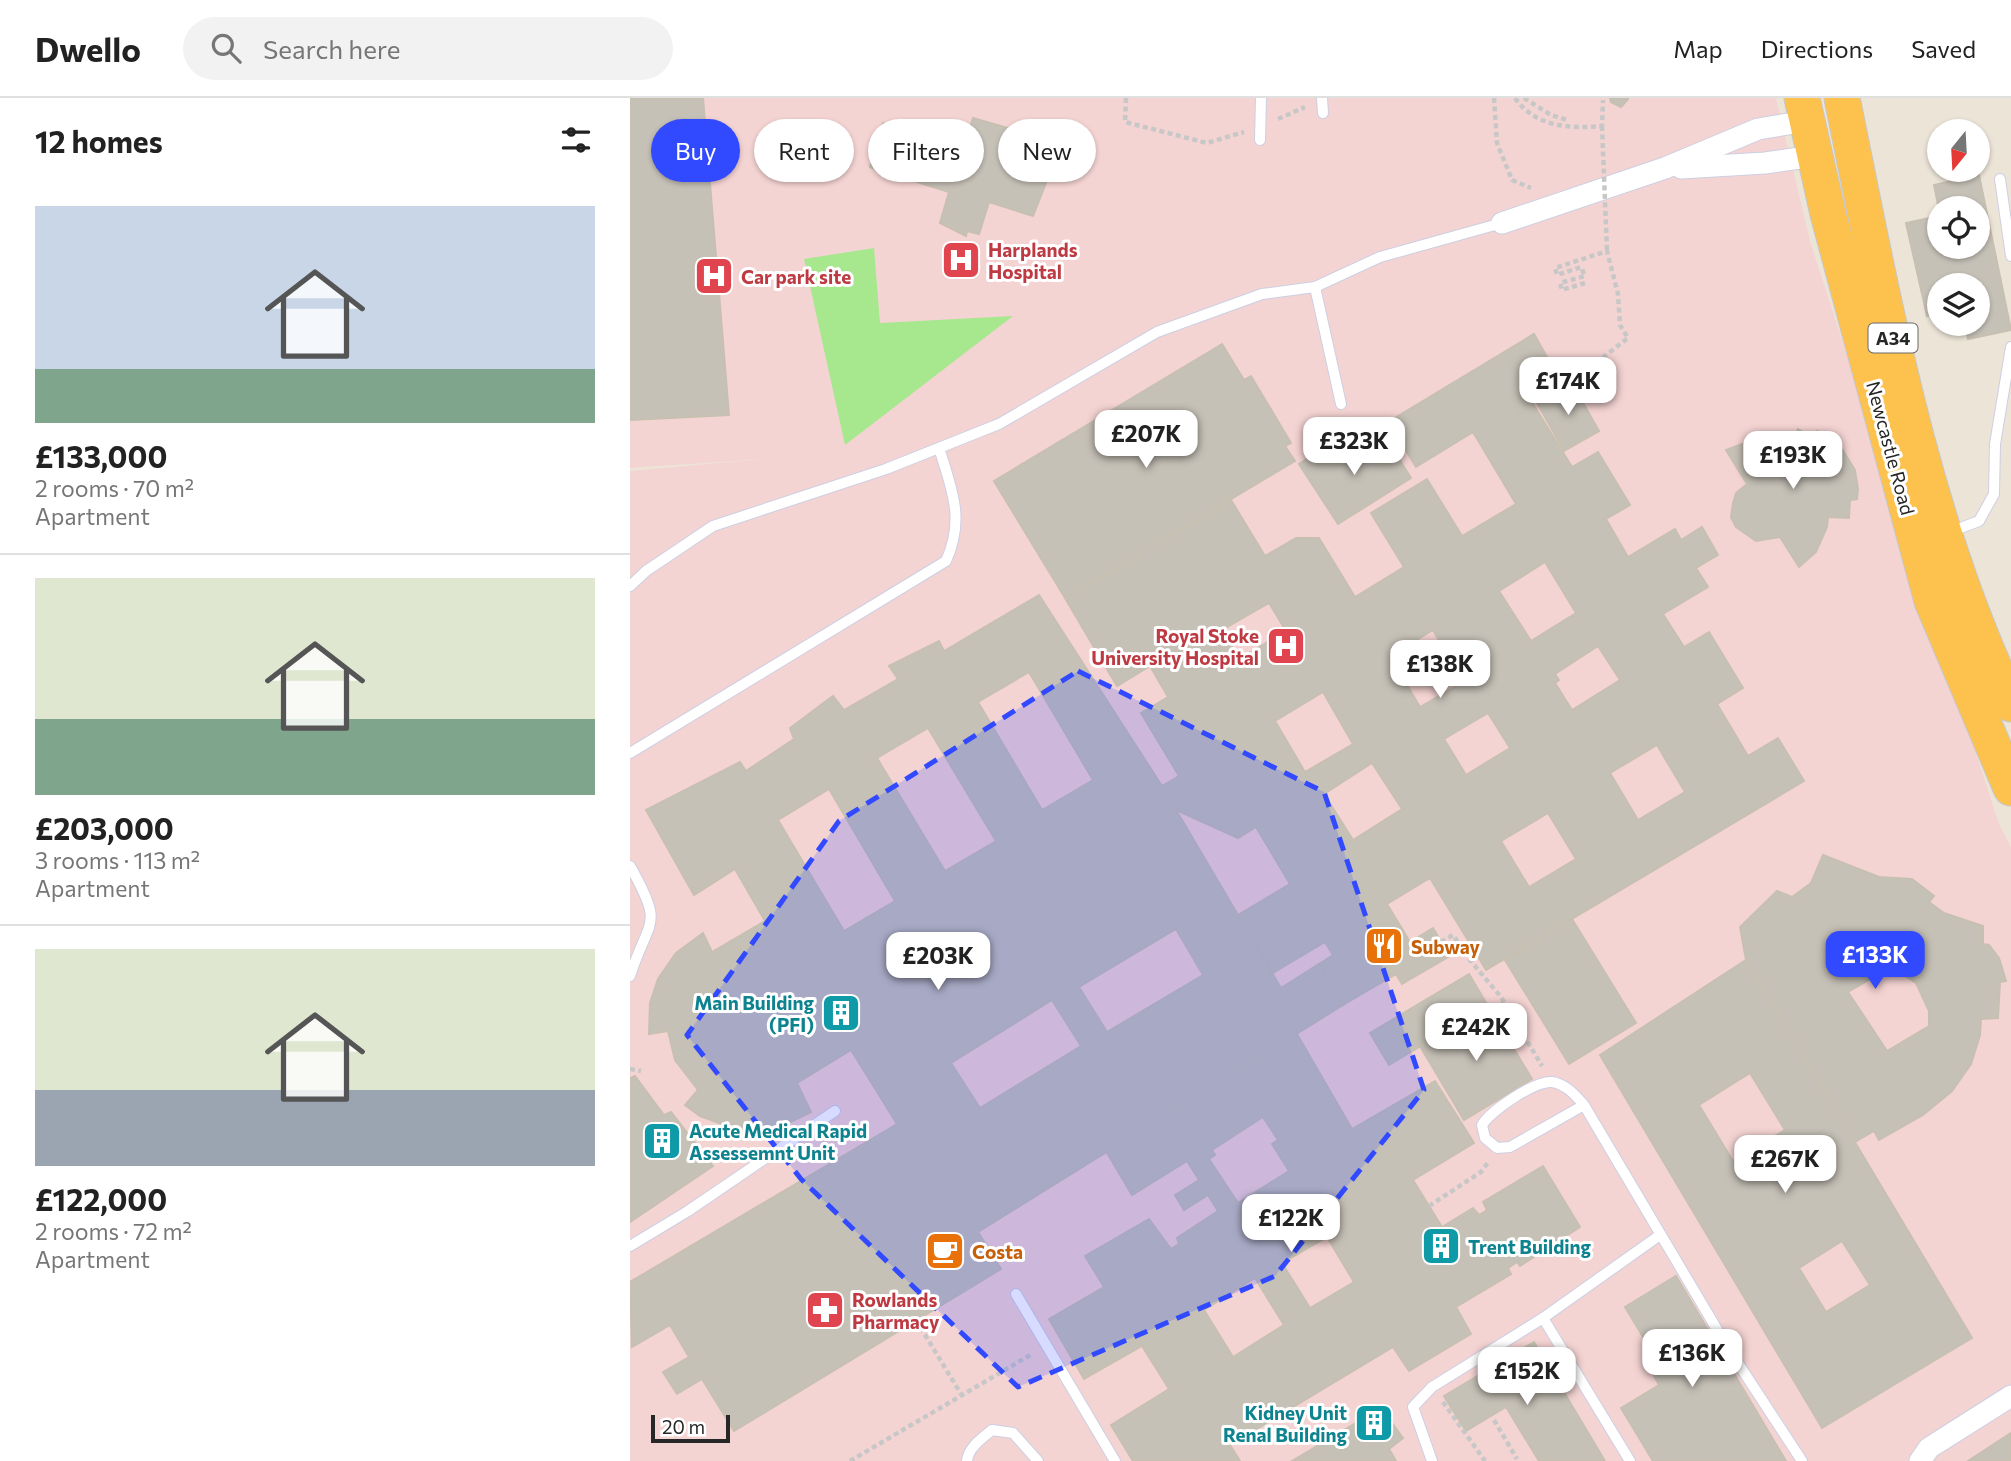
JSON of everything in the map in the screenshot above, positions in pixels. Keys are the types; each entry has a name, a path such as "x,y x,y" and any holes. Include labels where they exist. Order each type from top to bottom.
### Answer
{"highway":[{"name":"Newcastle Road","path":"1842,98 1892,337 1944,535 1961,586 2011,705"},
{"name":"Newcastle Road","path":"1804,109 1814,156 1932,601 2011,788"},
{"path":"1804,109 1851,138"},
{"path":"1814,156 1851,138"}],"street":[{"path":"1502,223 1665,168 1804,109"},
{"path":"1665,168 1765,163 1814,156"},
{"path":"1920,1461 1929,1448 2011,1396"}],"lane":[{"path":"1260,140 1261,98"},
{"path":"2000,179 2011,256"},
{"path":"630,586 646,571 713,526 886,469 999,424 1157,332 1262,294 1315,287 1380,257 1502,223"},
{"path":"1315,287 1340,404"},
{"path":"1944,535 1979,521 1994,494 1995,443 2011,347"},
{"path":"630,752 946,561 956,540 956,505 939,448"},
{"path":"630,866 651,903 652,917 649,933 630,976"},
{"path":"1584,1105 1510,1147 1497,1148 1485,1138 1482,1125 1487,1116 1537,1084 1551,1082 1565,1087 1584,1105 1660,1235 1801,1461"},
{"path":"630,1246 688,1211 835,1111"},
{"path":"1432,1461 1413,1407 1432,1387 1543,1318 1660,1235"},
{"path":"1016,1294 1115,1461"},
{"path":"1543,1318 1630,1461"},
{"path":"967,1461 968,1455 980,1439 992,1430 1013,1433 1038,1461"}],"path":[{"path":"1126,98 1125,121 1207,144 1322,104"},
{"path":"1494,98 1497,143 1511,180 1529,188 1539,187"},
{"path":"1515,98 1548,123 1581,128 1602,126"},
{"path":"1524,98 1544,111 1567,120"},
{"path":"1597,362 1628,338 1620,325 1618,294 1607,251 1603,100"},
{"path":"1593,175 1613,164"},
{"path":"1585,283 1562,290 1560,283 1585,276 1581,267 1557,275 1555,268 1607,251"},
{"path":"1441,942 1453,935 1469,959 1501,996 1551,1082"},
{"path":"630,1069 641,1071"},
{"path":"1429,1206 1480,1172 1497,1148"},
{"path":"916,1320 961,1394"},
{"path":"850,1461 1038,1350"},
{"path":"1432,1387 1485,1461"},
{"path":"1493,1420 1517,1460"}],"highlighted area":[{"path":"1078,671 1324,792 1424,1090 1275,1276 1018,1387 801,1179 687,1035 839,821"}],"shaded area":[{"name":"Royal Stoke University Hospital","path":"630,98 1776,98 1810,241 1998,821 2011,848 2011,1461 630,1461 630,471 765,459 630,468"}],"green space":[{"path":"874,248 880,323 1013,316 845,445 804,259"}],"building":[{"path":"630,98 703,98 705,119 651,119 651,182 710,182 729,415 630,420"},
{"path":"1610,98 1628,99 1621,107 1611,102"},
{"path":"984,121 998,125 998,182 1046,182 1033,216 989,202 979,234 967,231 966,236 940,223 949,192 917,182 984,182"},
{"path":"1948,182 1980,182 1983,196 1936,196 1934,185"},
{"path":"1927,219 1927,259 1990,259 1990,228 2011,330 1990,334 1990,273 1927,273 1927,316 1906,223"},
{"path":"1534,334 1547,357 1531,367 1545,390 1530,399 1572,467 1598,452 1630,505 1606,519 1628,557 1675,529 1681,540 1702,527 1718,555 1696,568 1708,587 1663,614 1684,647 1709,632 1743,688 1717,704 1748,756 1778,738 1804,781 1486,970 1430,878 1387,904 1410,942 1433,928 1450,956 1402,984 1396,974 1343,1005 1319,964 1333,955 1325,942 1273,973 1238,915 1290,884 1256,827 1238,838 1176,810 1162,786 1179,776 1141,713 1168,697 1150,666 1117,686 1065,598 1231,500 1265,556 1296,538 1319,538 1355,597 1404,567 1371,513 1427,479 1462,536 1516,504 1473,432 1416,467 1388,422","holes":["1545,562 1576,613 1531,641 1499,591","1269,603 1286,631 1239,659 1222,630","1433,630 1463,682 1420,707 1390,656","1598,646 1620,680 1572,710 1555,683 1559,680 1555,674","1323,692 1353,744 1305,772 1275,721","1488,713 1510,748 1466,775 1444,739","1657,745 1685,792 1638,820 1610,773","1372,763 1402,809 1353,840 1324,794","1548,813 1576,859 1529,887 1501,841"]},
{"path":"1222,344 1244,380 1251,376 1291,443 1285,446 1295,461 1065,598 994,481"},
{"path":"1572,383 1599,431 1564,451 1537,403"},
{"path":"1798,429 1813,438 1817,431 1839,444 1855,470 1858,489 1857,499 1850,500 1849,518 1828,517 1827,527 1816,552 1799,567 1780,537 1756,541 1736,527 1731,517 1733,503 1736,493 1747,484 1726,450 1750,441 1777,442 1789,448"},
{"path":"1385,437 1411,478 1338,524 1299,464 1333,442 1345,462"},
{"name":"Main Building (PFI)","path":"1039,595 1162,786 1281,988 1319,964 1343,1005 978,1232 1001,1269 734,1431 702,1379 677,1394 663,1372 689,1357 670,1325 632,1347 630,1282 897,1124 851,1050 797,1083 811,1112 780,1127 750,1131 733,1128 700,1116 685,1105 698,1090 675,1060 668,1031 649,1034 650,1003 658,979 676,953 703,933 712,952 765,921 735,869 694,895 646,810 740,762 746,771 794,739 790,728 833,696 844,710 898,679 889,666 939,641 944,651","holes":["1029,672 1093,780 1042,810 978,702","928,728 996,841 945,871 877,758","829,789 895,901 844,931 778,820","1176,929 1203,975 1107,1032 1079,987","1052,1000 1081,1046 980,1108 951,1063"]},
{"path":"1823,855 1879,877 1912,879 1934,896 1929,902 1944,913 1983,926 1983,944 1989,945 1999,958 2006,981 2000,982 1998,1018 1981,1019 1980,1035 1971,1064 1952,1091 1923,1115 1879,1140 1874,1131 1855,1142 1746,960 1740,927 1777,891 1792,897 1811,883","holes":["1891,967 1916,983 1929,1011 1929,1026 1887,1051 1848,992"]},
{"path":"1572,919 1636,1023 1569,1064 1505,960"},
{"path":"1746,960 1972,1338 1822,1428 1600,1055","holes":["1750,1073 1785,1130 1733,1161 1699,1105","1842,1241 1870,1285 1826,1312 1799,1268"]},
{"path":"1469,974 1488,1006 1389,1065 1370,1033"},
{"path":"1488,1006 1532,1079 1464,1120 1420,1046"},
{"name":"Trent Building","path":"1297,1034 1352,1129 1435,1081 1474,1143 1413,1180 1442,1227 1473,1208 1479,1215 1487,1210 1483,1202 1543,1166 1580,1227 1520,1266 1517,1262 1508,1268 1511,1274 1456,1307 1471,1334 1409,1371 1393,1347 1230,1445 1240,1461 1133,1461 1111,1425 1169,1389 1142,1346 1084,1379 1049,1319 1104,1287 1085,1256 1149,1219 1171,1249 1179,1244 1177,1238 1218,1211 1208,1195 1184,1210 1175,1195 1199,1180 1187,1161 1132,1195 1106,1151","holes":["1263,1117 1278,1140 1272,1144 1289,1171 1238,1203 1209,1159 1215,1155 1212,1150","1327,1237 1354,1282 1310,1308 1282,1263","1255,1278 1284,1325 1233,1357 1204,1310"]},
{"name":"Acute Medical Rapid Assessemnt Unit","path":"635,1076 664,1115 671,1112 713,1166 630,1222 630,1078"},
{"path":"1676,1276 1786,1461 1653,1461 1621,1408 1659,1385 1648,1365 1657,1360 1625,1307"},
{"path":"1534,1342 1605,1461 1539,1461 1506,1407 1466,1431 1444,1396"},
{"name":"Kidney Unit Renal Building","path":"1381,1408 1403,1438 1389,1449 1396,1461 1292,1461"},
{"path":"2011,1433 2011,1461 1968,1461"}],"place":[{"name":"Harplands Hospital","path":"961,260"},
{"name":"Car park site","path":"714,276"},
{"name":"Royal Stoke University Hospital","path":"1286,646"},
{"name":"Subway","path":"1384,946"},
{"name":"Main Building (PFI)","path":"841,1013"},
{"name":"Acute Medical Rapid Assessemnt Unit","path":"662,1141"},
{"name":"Trent Building","path":"1441,1246"},
{"name":"Costa","path":"945,1251"},
{"name":"Rowlands Pharmacy","path":"825,1310"},
{"name":"Kidney Unit Renal Building","path":"1374,1423"}]}
